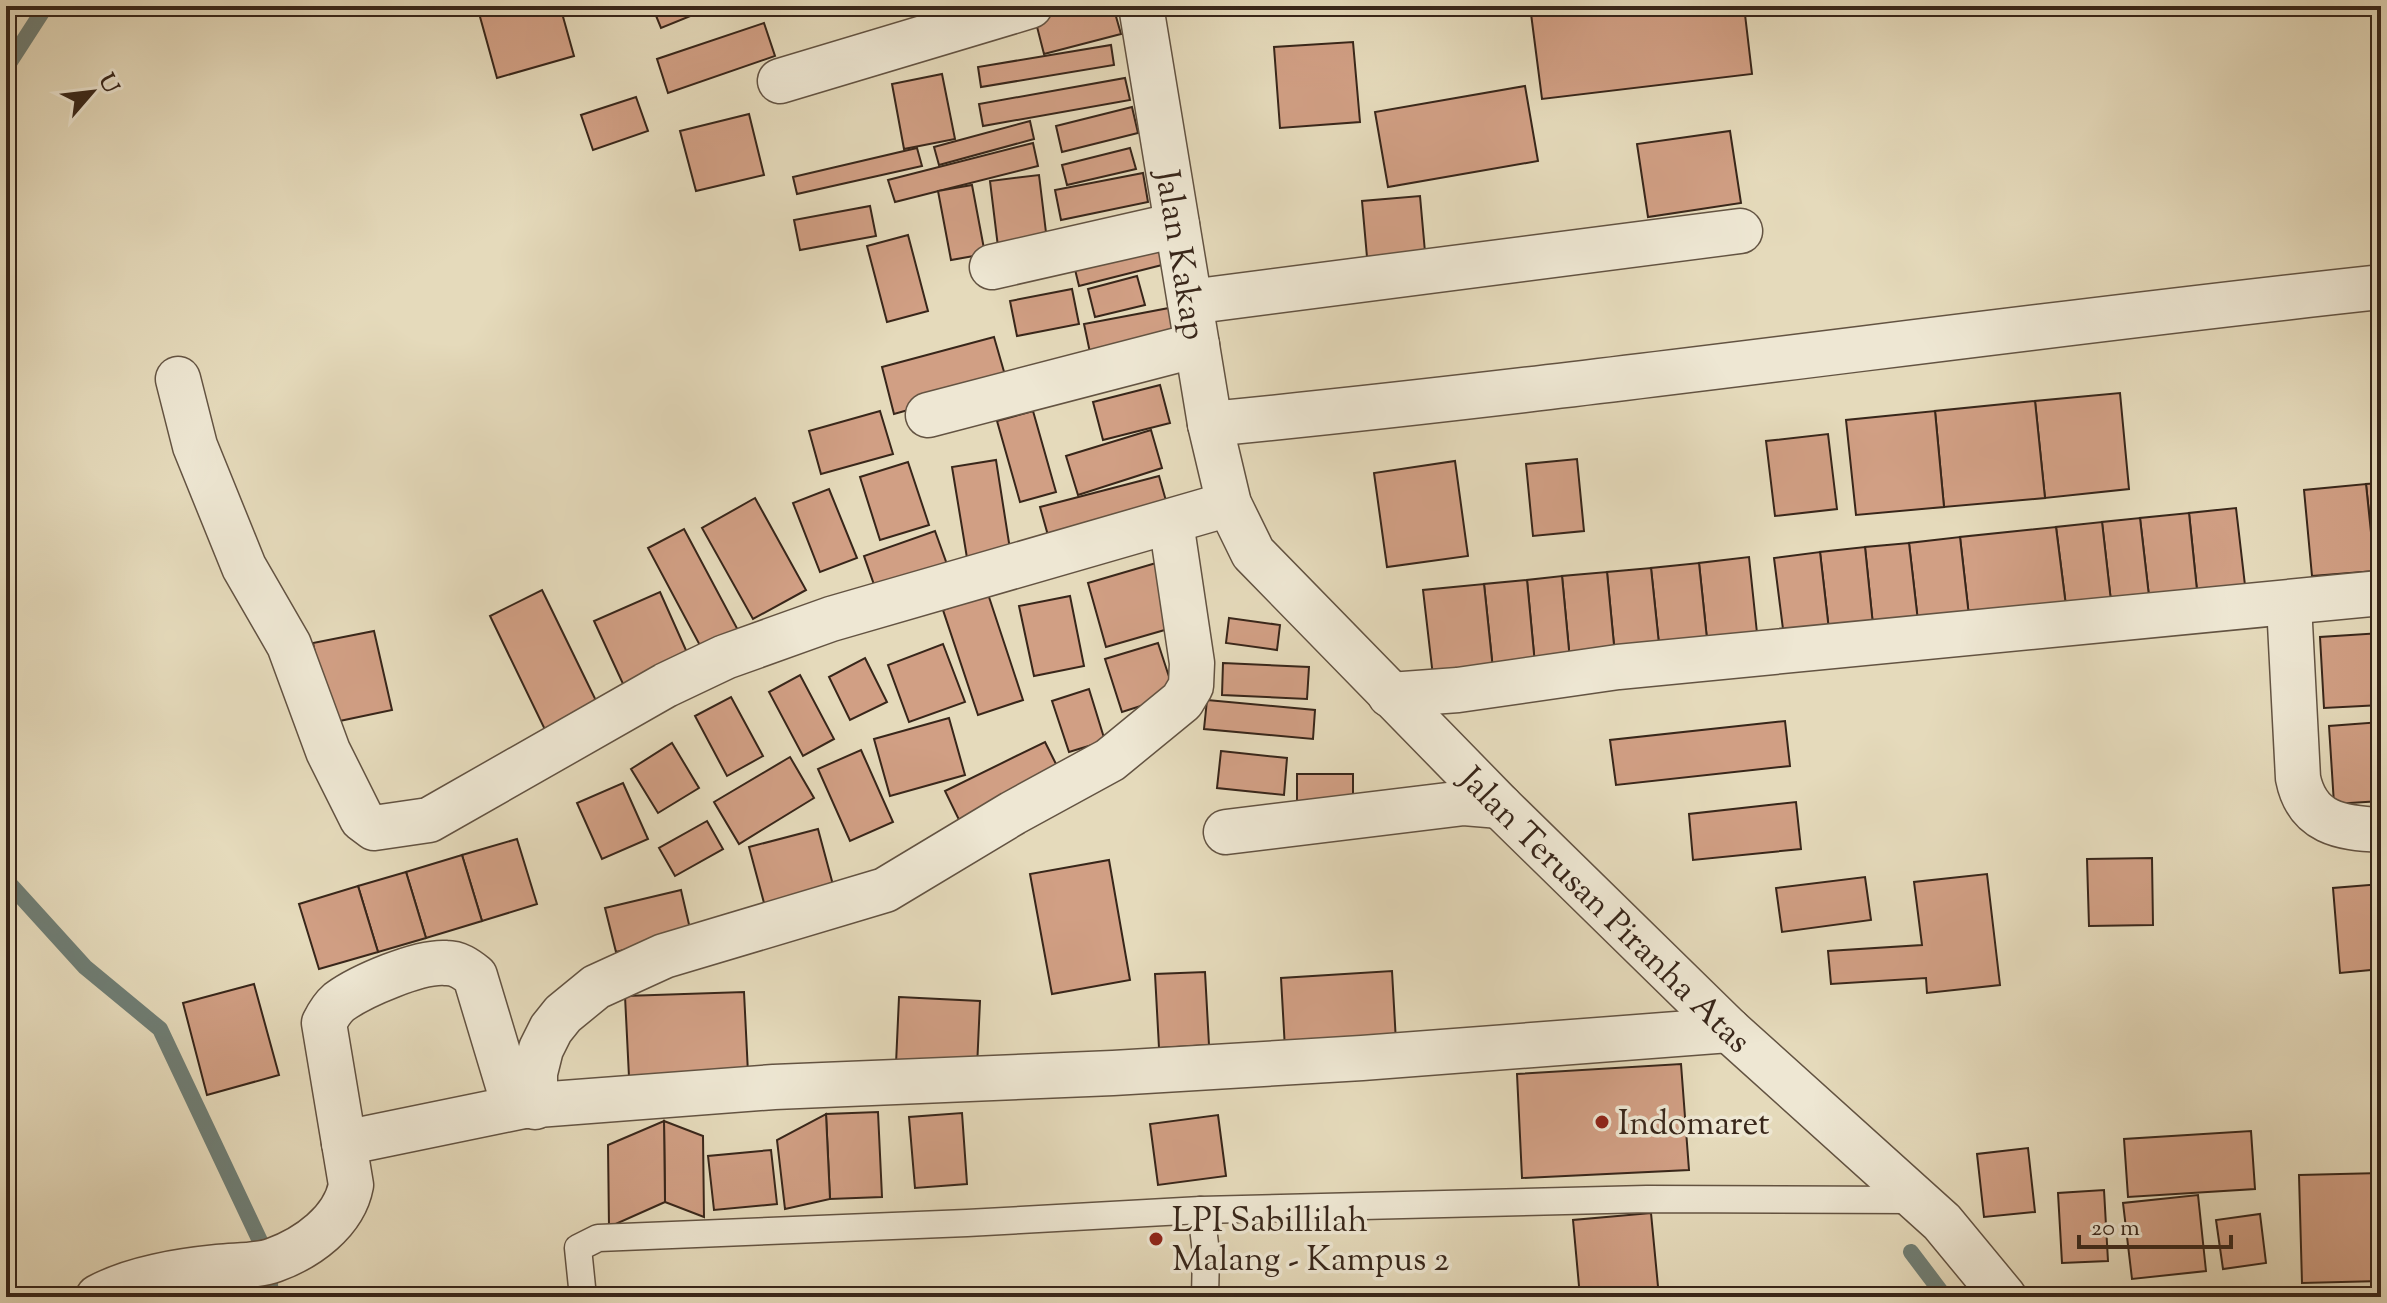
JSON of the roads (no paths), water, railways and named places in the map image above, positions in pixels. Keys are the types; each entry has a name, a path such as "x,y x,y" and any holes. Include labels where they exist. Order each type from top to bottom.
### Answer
{"street":[{"path":"780,81 1030,6"},
{"name":"Jalan Kakap","path":"1141,6 1210,424 1229,504"},
{"path":"992,267 1177,225"},
{"path":"1190,302 1740,231"},
{"path":"1210,424 1358,410 2151,312 2381,287"},
{"path":"928,415 1197,345"},
{"path":"178,379 195,446 232,540 289,645 328,751 362,819 374,828 429,820 666,685 725,657 831,619 1229,504"},
{"name":"Jalan Terusan Piranha Atas","path":"1229,504 1253,553 1390,695 1729,1030 1942,1222 2004,1297"},
{"path":"529,1107 541,1049 551,1029 572,1006 596,987 664,956 885,890 1013,813 1110,760 1182,701 1191,686 1192,663 1171,522"},
{"path":"1390,695 1458,690 1618,667 2381,593"},
{"path":"2289,604 2298,778 2305,802 2311,811 2333,822 2381,830"},
{"path":"1226,832 1464,803 1500,806"},
{"path":"98,1297 154,1278 272,1261 321,1234 349,1196 351,1185 324,1023 341,1000 391,977 422,966 446,963 462,966 475,976 509,1089 514,1099 529,1107"},
{"path":"344,1143 529,1107 774,1087 1129,1072 1729,1030"}],"lane":[{"path":"583,1297 578,1248 598,1238 1201,1210 1647,1199 1917,1200"},
{"path":"1201,1210 1206,1253 1205,1297"}],"waterway":[{"path":"6,68 46,6"},
{"path":"6,880 85,967 160,1029 268,1258 271,1297"},
{"path":"1911,1252 1945,1297"}],"place":[{"name":"Indomaret","path":"1602,1122"},
{"name":"LPI Sabillilah Malang - Kampus 2","path":"1156,1239"}]}
